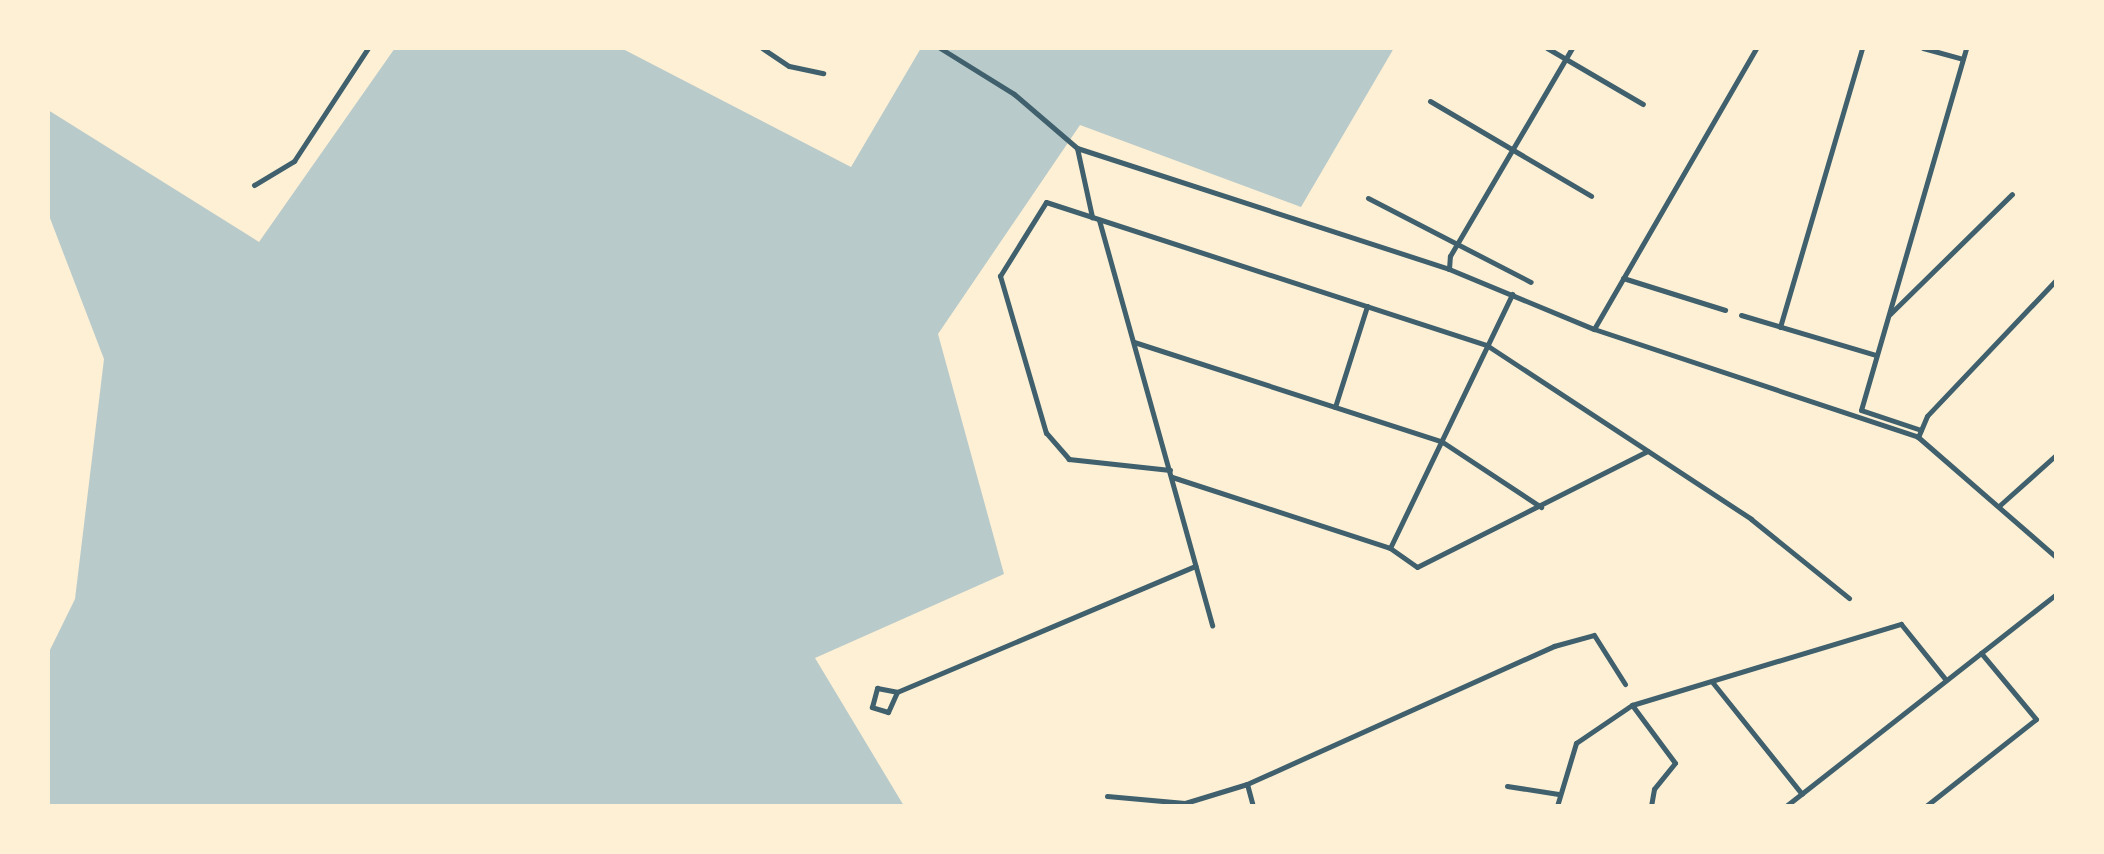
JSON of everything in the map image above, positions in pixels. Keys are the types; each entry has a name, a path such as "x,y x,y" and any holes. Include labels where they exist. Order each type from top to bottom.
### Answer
{"street":[{"path":"254,184 294,161 368,48"},
{"path":"762,48 788,66 824,73"},
{"path":"940,48 1014,94 1076,148 1450,269 1594,328 1919,434"},
{"path":"1547,48 1643,104"},
{"path":"1450,269 1459,240 1572,48"},
{"path":"1594,328 1756,48"},
{"path":"1780,327 1862,48"},
{"path":"1923,48 1963,59"},
{"path":"1966,48 1861,411 1919,434 2056,557"},
{"path":"1430,101 1591,196"},
{"path":"1076,148 1212,626"},
{"path":"1888,316 2012,194"},
{"path":"1368,198 1459,240 1531,282"},
{"path":"1648,451 1417,567 1390,548 1171,474 1068,458 1046,433 1000,276 1046,202 1488,346 1648,451 1750,519 1849,598"},
{"path":"1622,278 1725,310"},
{"path":"1919,434 1927,416 2056,280"},
{"path":"1390,548 1513,293"},
{"path":"1334,406 1366,306"},
{"path":"1741,315 1876,355"},
{"path":"1134,342 1442,442 1541,506"},
{"path":"2000,505 2056,455"},
{"path":"898,692 888,712 872,706 877,688 898,692 1196,566"},
{"path":"1786,806 2056,594"},
{"path":"1557,806 1558,794 1584,733 1632,705 1901,624 1946,680"},
{"path":"1108,796 1185,803 1247,784 1554,646 1594,636 1624,684"},
{"path":"1926,806 2036,719 1981,653"},
{"path":"1713,683 1802,794"},
{"path":"1632,705 1675,763 1654,789 1651,806"},
{"path":"1247,784 1253,806"},
{"path":"1507,786 1558,794"}],"shaded area":[{"path":"395,48 621,48 851,167 921,48 1394,48 1301,207 1080,125 938,334 1004,574 815,658 904,806 48,806 48,654 75,599 104,359 48,213 48,110 259,242"}]}
